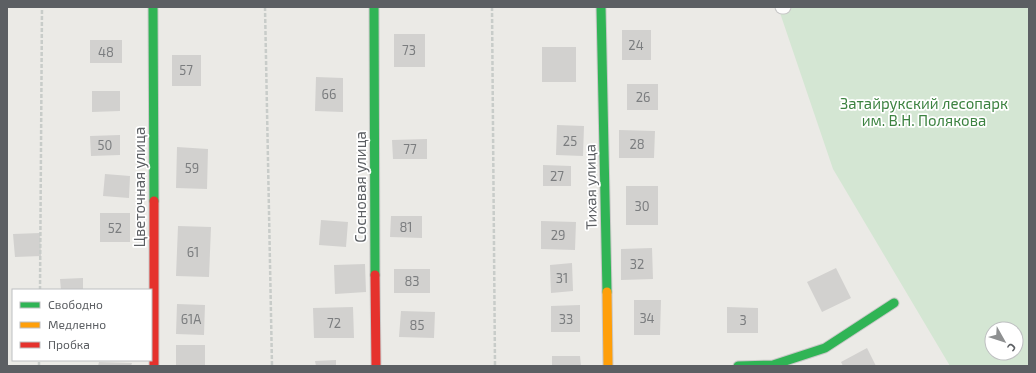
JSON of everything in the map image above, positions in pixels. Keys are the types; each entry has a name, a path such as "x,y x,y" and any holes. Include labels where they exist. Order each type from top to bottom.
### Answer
{"street":[{"name":"Цветочная улица","path":"153,7 154,366"},
{"name":"Сосновая улица","path":"374,7 376,366"},
{"name":"Тихая улица","path":"601,7 608,366"},
{"path":"738,366 773,365 825,348 894,303"}],"path":[{"path":"40,289 42,7"},
{"path":"266,7 272,366"},
{"path":"492,7 494,366"}],"green space":[{"name":"Затайрукский лесопарк им. В.Н. Полякова","path":"778,7 1029,7 1029,366 950,366 833,169"}],"building":[{"path":"622,30 651,30 651,60 622,60"},
{"path":"394,34 425,34 425,67 394,67"},
{"path":"90,40 122,40 122,63 90,63"},
{"path":"542,47 576,47 576,82 542,82"},
{"path":"172,55 201,55 201,86 172,86"},
{"path":"316,77 343,78 343,112 315,111"},
{"path":"627,84 658,84 658,110 627,110"},
{"path":"92,91 120,91 120,111 92,112"},
{"path":"557,125 584,126 583,156 556,155"},
{"path":"619,130 655,131 654,158 619,158"},
{"path":"120,135 120,155 91,156 90,136"},
{"path":"427,139 427,159 393,159 392,140"},
{"path":"177,147 208,149 207,189 176,188"},
{"path":"543,165 571,166 571,186 543,186"},
{"path":"105,174 130,176 129,198 103,196"},
{"path":"626,186 658,186 658,225 626,225"},
{"path":"100,213 130,213 130,242 100,242"},
{"path":"391,216 422,216 422,238 390,237"},
{"path":"321,220 348,222 346,247 319,245"},
{"path":"541,221 576,222 575,250 541,249"},
{"path":"178,226 211,227 209,277 176,276"},
{"path":"40,233 41,256 15,257 13,234"},
{"path":"652,248 653,279 621,280 621,249"},
{"path":"572,263 573,291 551,293 550,265"},
{"path":"365,264 366,292 335,294 334,265"},
{"path":"836,268 851,298 822,312 807,282"},
{"path":"394,269 430,269 430,293 394,293"},
{"path":"83,278 83,289 61,289 60,279"},
{"path":"634,300 661,300 660,335 634,335"},
{"path":"177,304 205,305 204,335 176,334"},
{"path":"580,305 580,332 551,332 551,306"},
{"path":"353,307 354,338 314,338 313,308"},
{"path":"727,307 758,308 758,333 727,333"},
{"path":"401,311 435,312 434,338 399,337"},
{"path":"176,345 205,345 205,366 176,366"},
{"path":"867,348 876,366 843,366 841,362"},
{"path":"552,356 580,356 581,366 552,366"},
{"path":"336,360 336,366 316,366 315,361"},
{"path":"99,362 132,363 131,366 98,366"}],"traffic: fast":[{"path":"153,7 154,201"},
{"path":"374,7 375,275"},
{"path":"601,7 607,292"},
{"path":"738,366 773,365 825,348 894,303"}],"traffic: slow":[{"path":"607,292 608,366"}],"traffic: jam":[{"path":"154,201 154,366"},
{"path":"375,275 376,366"}]}
